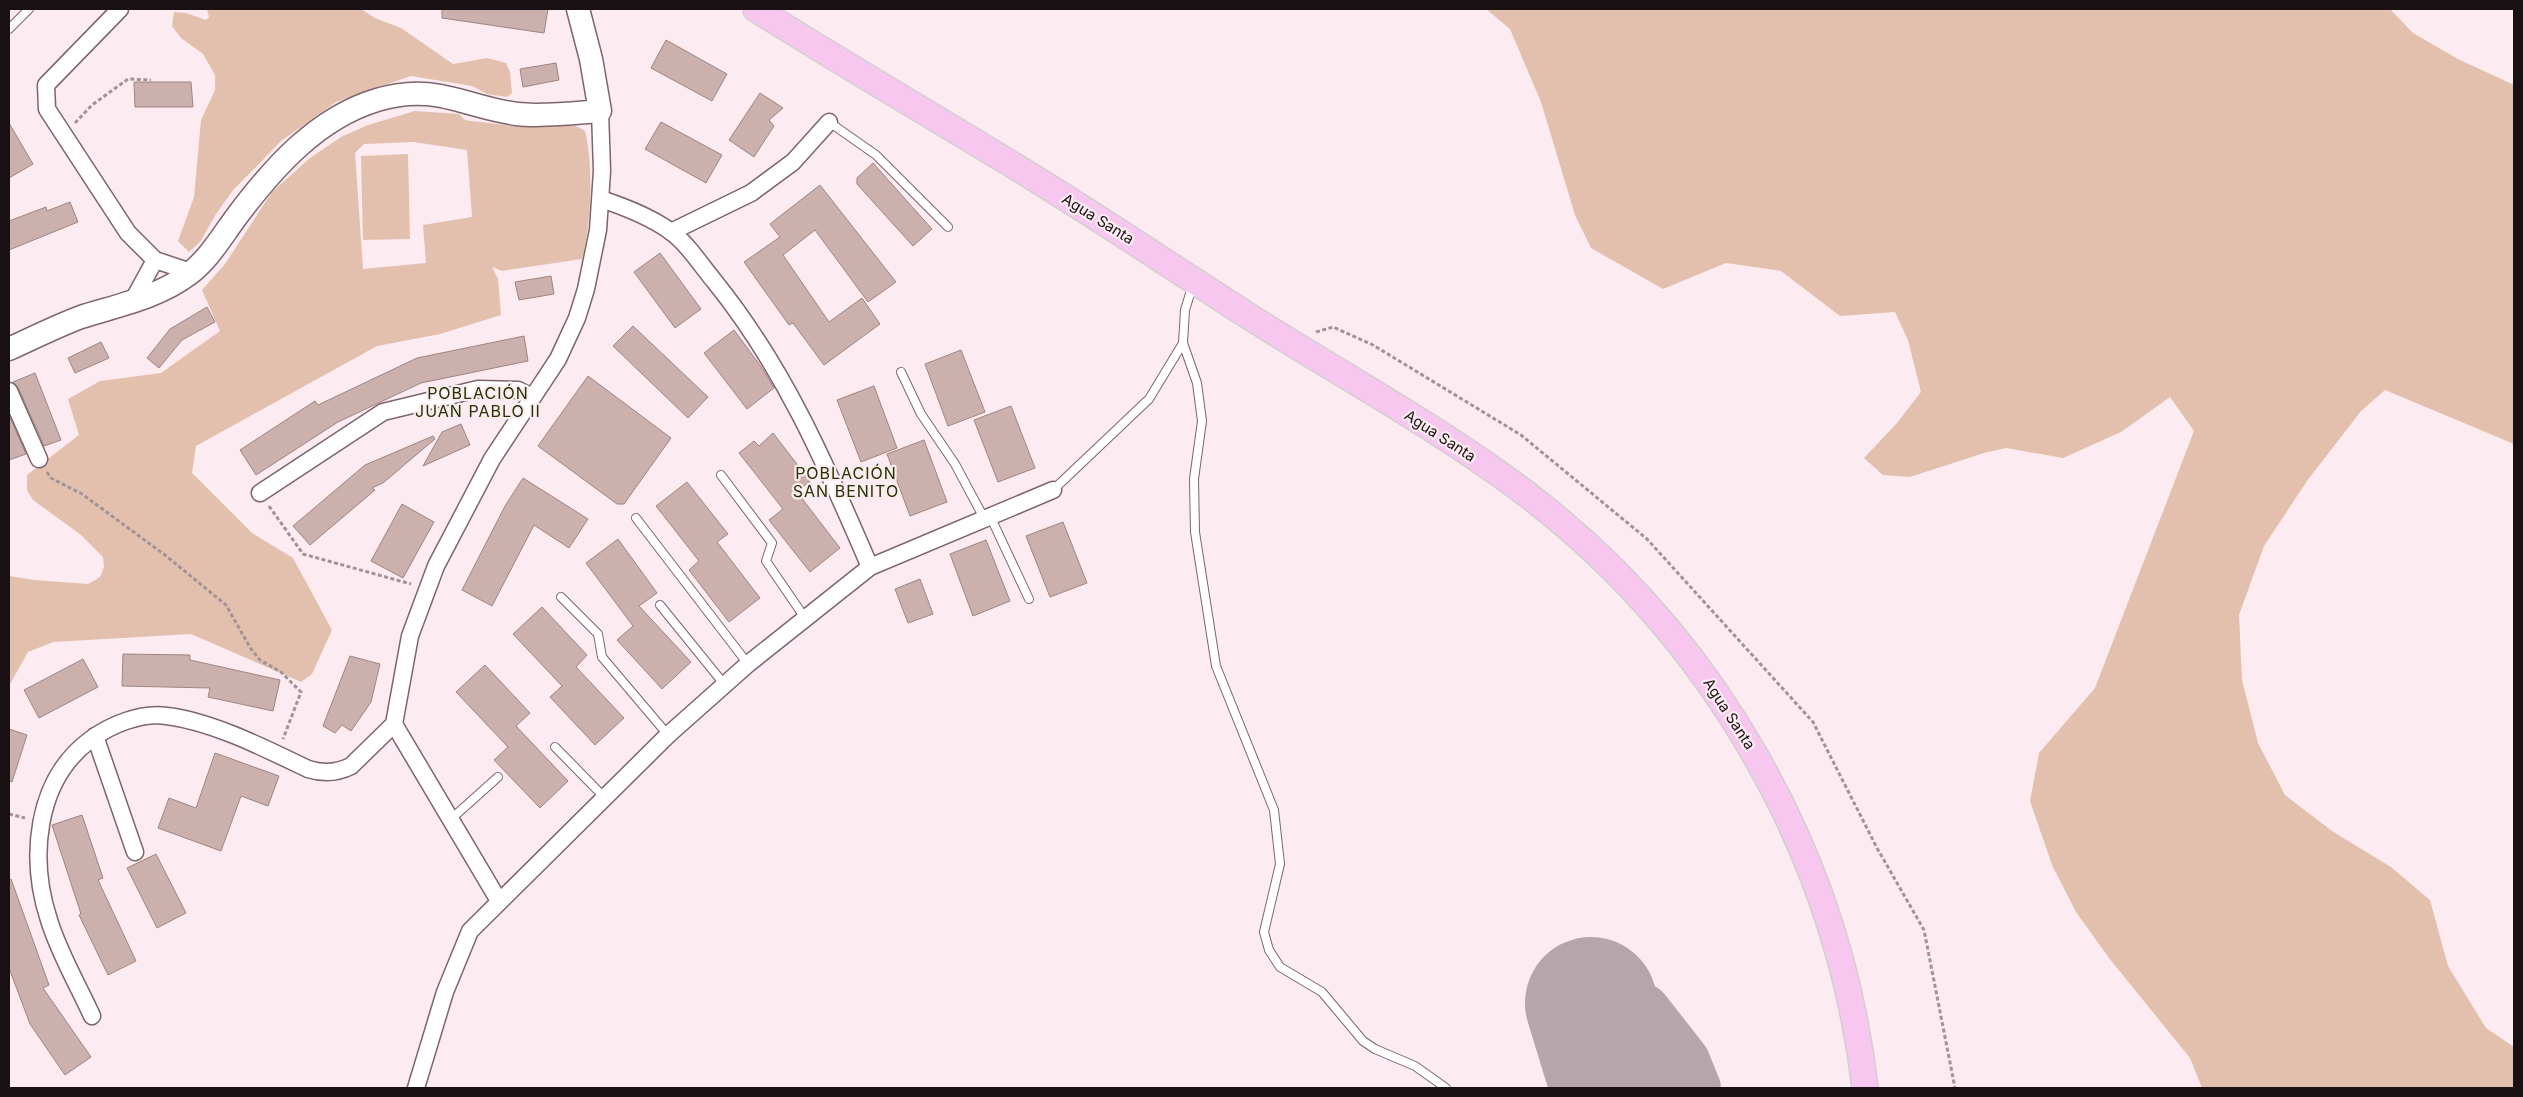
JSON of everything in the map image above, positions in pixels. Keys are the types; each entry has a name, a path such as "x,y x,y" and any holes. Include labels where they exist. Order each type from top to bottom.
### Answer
{"main road":[{"name":"Agua Santa","path":"756,9 1029,175 1420,422 1523,492 1566,526 1609,566 1676,639 1728,711 1752,749 1797,838 1828,920 1842,967 1853,1014 1864,1088"}],"street":[{"path":"120,9 46,85 47,109 62,135 128,233 155,260 191,272"},
{"path":"92,1016 49,921 41,884 39,856 42,819 52,787 70,758 95,736 129,720 166,716 201,723 316,771 342,770 359,761 394,724 410,636 426,588 472,494 532,397 558,359 577,318 592,260 601,199 600,111 591,58 578,9"},
{"path":"9,349 80,318 167,289 191,272 212,252 265,178 289,154 344,114 376,100 413,93 445,96 518,114 600,111"},
{"path":"671,232 751,194 793,162 829,122"},
{"path":"601,199 645,216 671,232 692,252 729,300 779,374 813,435 870,567"},
{"path":"132,302 155,260"},
{"path":"260,493 382,412 478,389 518,390 532,397"},
{"path":"9,391 39,459"},
{"path":"416,1088 445,992 470,931 668,735 748,664 870,567 988,519 1053,490"},
{"path":"394,724 499,901"},
{"path":"95,736 135,852"}],"lane":[{"path":"9,28 29,9"},
{"path":"829,122 876,155 948,227"},
{"path":"1194,281 1185,310 1183,342 1197,383 1202,421 1194,479 1195,532 1216,666 1274,810 1280,864 1264,932 1268,950 1280,967 1322,992 1363,1041 1375,1050 1415,1066 1446,1088"},
{"path":"1053,490 1149,400 1183,342"},
{"path":"901,372 921,414 955,464 988,519 1029,599"},
{"path":"721,475 772,543 766,561 806,618"},
{"path":"636,518 748,664"},
{"path":"561,598 598,634 602,657 668,735"},
{"path":"660,605 724,684"},
{"path":"555,747 604,797"},
{"path":"450,820 498,777"}],"path":[{"path":"62,135 92,105 128,79 151,80"},
{"path":"39,459 51,478 82,494 165,555 226,605 251,649 260,660 281,672 301,692 278,754"},
{"path":"260,493 303,554 426,588"},
{"path":"9,814 26,818"}],"shaded area":[{"path":"207,9 361,9 375,18 401,28 453,64 487,58 506,63 510,72 512,93 507,97 487,94 472,86 411,76 336,102 281,141 234,189 216,214 200,242 189,252 178,241 194,197 201,120 215,90 215,75 203,54 181,38 172,26 174,12 186,13 206,20 209,17"},
{"path":"1486,9 2390,9 2413,33 2458,59 2514,85 2514,444 2385,390 2361,411 2307,481 2264,546 2239,615 2242,680 2258,743 2285,795 2332,831 2391,867 2430,900 2448,966 2486,1028 2514,1047 2514,1088 2202,1088 2190,1058 2109,958 2076,912 2052,865 2030,801 2039,753 2095,688 2194,431 2170,397 2121,432 2063,458 2006,448 1984,453 1910,477 1883,475 1864,458 1897,423 1921,392 1908,340 1895,312 1840,316 1781,271 1726,263 1663,289 1591,248 1575,215 1541,102 1510,29"},
{"path":"415,111 459,114 465,120 517,126 540,127 565,124 585,131 590,161 590,195 588,229 582,259 502,271 492,267 498,279 501,315 440,334 377,346 196,446 192,473 252,533 293,558 332,630 312,674 301,682 191,634 53,642 28,652 9,686 9,576 88,584 100,577 104,567 103,557 81,535 33,500 27,490 27,475 79,435 68,399 100,381 161,373 220,331 202,290 225,264 272,192 310,158 341,137 368,125","holes":["414,142 467,150 472,217 423,225 426,263 363,269 355,153 364,144"]},
{"path":"408,154 410,239 363,240 361,156"}],"building":[{"path":"442,9 548,9 544,33 442,18"},
{"path":"666,40 727,74 712,101 651,68"},
{"path":"556,63 559,80 523,87 520,69"},
{"path":"134,82 191,82 193,107 135,107"},
{"path":"760,93 783,108 769,120 774,126 754,157 729,140"},
{"path":"661,122 722,155 706,183 645,149"},
{"path":"9,123 33,164 9,178"},
{"path":"873,163 932,229 913,246 857,184 857,178"},
{"path":"820,185 896,282 868,302 815,230 783,255 829,322 862,298 880,324 824,365 793,323 789,325 744,262 780,237 770,224"},
{"path":"70,202 78,222 9,250 9,221 46,207 47,211"},
{"path":"660,253 701,309 675,328 634,272"},
{"path":"551,276 554,294 519,300 515,282"},
{"path":"207,307 215,322 182,340 159,368 147,358 170,329"},
{"path":"633,326 708,397 688,418 613,346"},
{"path":"734,330 774,388 747,409 704,353"},
{"path":"524,336 528,361 421,383 338,422 256,475 240,450 315,401 318,405 417,358"},
{"path":"101,342 109,358 75,373 68,358"},
{"path":"961,350 985,412 948,426 925,364"},
{"path":"35,373 61,440 44,446 18,387 13,382"},
{"path":"588,376 671,438 624,504 617,504 538,446"},
{"path":"874,386 897,448 861,462 837,400"},
{"path":"1011,406 1035,468 998,482 974,420"},
{"path":"9,415 26,454 9,460"},
{"path":"461,424 470,445 423,466 442,432"},
{"path":"773,433 810,481 797,492 840,548 810,572 769,520 783,509 739,453 754,441 759,446"},
{"path":"433,436 435,439 383,483 372,488 375,490 310,545 293,526 365,465"},
{"path":"924,440 947,502 910,516 887,454"},
{"path":"523,478 588,519 569,548 534,525 492,606 462,590 505,506"},
{"path":"687,482 728,534 717,542 760,598 729,622 689,570 699,561 656,506"},
{"path":"402,504 434,522 403,578 371,561"},
{"path":"1063,522 1087,583 1050,597 1026,536"},
{"path":"618,539 657,593 639,606 691,662 662,689 617,640 633,626 586,563"},
{"path":"986,540 1010,601 973,616 950,554"},
{"path":"920,579 933,614 908,623 895,589"},
{"path":"542,607 587,655 576,667 624,718 595,745 550,697 562,686 513,634"},
{"path":"123,654 190,655 190,660 280,680 273,711 208,697 210,688 122,686"},
{"path":"350,656 380,664 371,702 351,731 342,725 335,733 323,726"},
{"path":"83,659 98,687 39,718 24,690"},
{"path":"485,665 530,713 516,726 568,781 540,808 494,760 508,747 456,692"},
{"path":"9,729 27,735 12,782 9,781"},
{"path":"215,753 279,776 268,806 241,796 221,851 158,828 169,798 196,808"},
{"path":"82,815 103,878 98,880 136,961 108,975 79,915 81,914 52,825"},
{"path":"156,854 186,913 157,928 127,868"},
{"path":"11,879 49,985 43,988 91,1057 65,1075 30,1024 9,968 9,880"}],"taxiway":[{"path":"1591,1003 1644,1010 1684,1061 1695,1088"}],"runway":[{"path":"1591,1003 1617,1088"}],"district":[{"name":"POBLACIÓN JUAN PABLO II","path":"478,402"},
{"name":"POBLACIÓN SAN BENITO","path":"846,482"}]}
